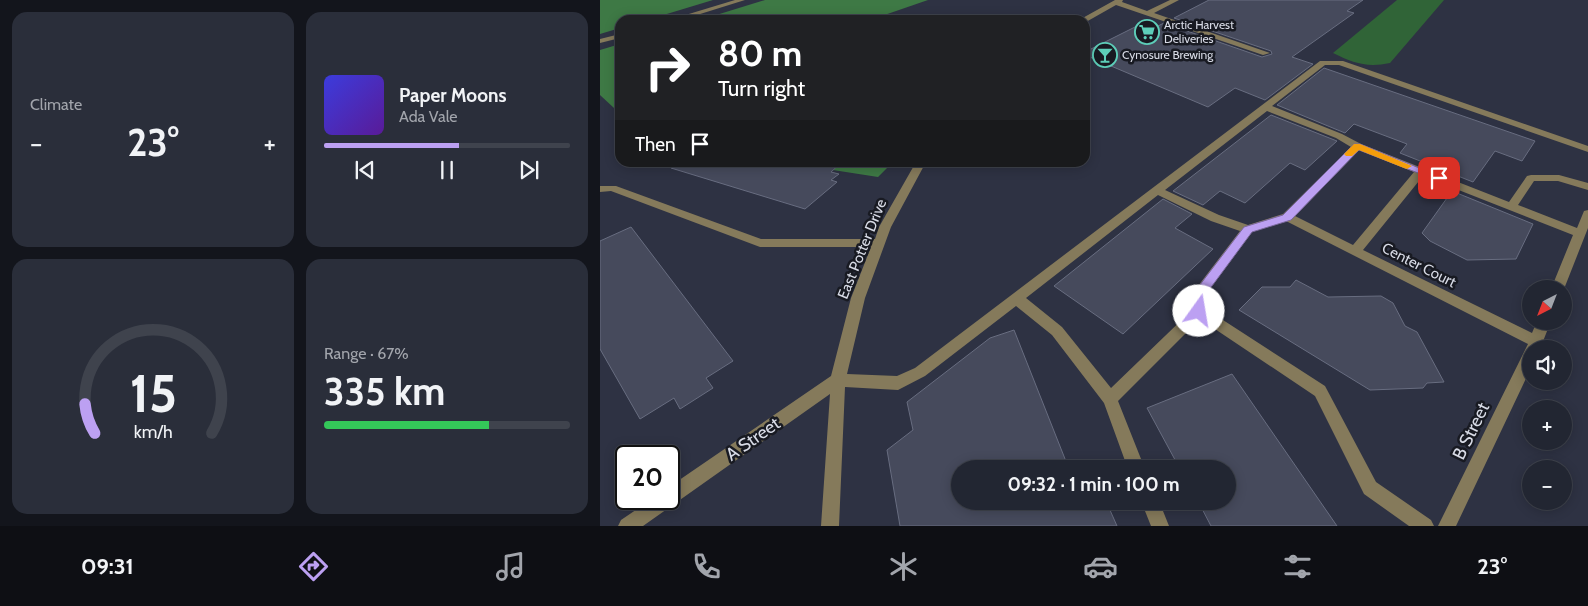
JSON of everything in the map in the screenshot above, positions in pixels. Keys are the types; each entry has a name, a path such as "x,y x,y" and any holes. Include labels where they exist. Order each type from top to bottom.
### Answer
{"street":[{"path":"690,15 742,0"},
{"path":"1148,13 1176,0"},
{"path":"1090,16 1117,1 1266,53"},
{"path":"600,41 615,37"},
{"path":"838,380 898,383 920,372 1323,63 1340,63 1588,149"},
{"path":"1266,107 1339,136 1357,146 1579,232"},
{"path":"1157,190 1215,218 1248,229 1287,217 1357,146"},
{"name":"East Potter Drive","path":"830,526 838,380 858,298 885,228 918,167"},
{"path":"1355,251 1421,171"},
{"path":"1512,206 1531,178 1558,178 1588,187"},
{"path":"600,189 612,188 760,242 879,243"},
{"path":"1560,280 1588,214"},
{"name":"Center Court","path":"1287,217 1355,251 1522,341"},
{"path":"1110,399 1199,311 1203,289 1248,229"},
{"path":"1016,298 1057,331 1110,399 1134,460"},
{"path":"1199,311 1320,391 1370,488 1425,526"},
{"name":"B Street","path":"1447,526 1522,373"},
{"name":"A Street","path":"680,490 838,380"},
{"name":"A Street","path":"627,526 650,510"},
{"path":"1154,510 1160,526"}],"green space":[{"path":"600,0 713,0 664,15 615,15 615,30 600,34"},
{"path":"765,0 928,0 884,15 716,15"},
{"path":"1397,0 1444,0 1390,63 1360,64 1333,53"},
{"path":"615,46 614,108 600,95 600,50"},
{"path":"837,167 888,167 878,177 833,170"}],"building":[{"path":"1209,0 1363,0 1347,11 1354,13 1292,57 1313,64 1265,100 1235,88 1208,107 1090,57 1090,50 1141,24 1154,28 1164,23 1262,57 1272,54 1271,51 1174,18"},
{"path":"1324,68 1535,141 1522,161 1495,151 1473,182 1400,153 1407,144 1354,124 1345,133 1277,105"},
{"path":"1271,115 1337,141 1305,170 1290,163 1245,203 1220,191 1203,205 1173,191"},
{"path":"836,167 831,172 839,174 831,180 837,182 805,209 671,168"},
{"path":"1452,191 1533,224 1516,259 1467,260 1430,241 1422,233"},
{"path":"1163,199 1192,214 1175,228 1213,249 1123,334 1054,286"},
{"path":"631,227 733,361 706,378 713,388 680,409 674,398 640,419 600,349 600,241"},
{"path":"1296,280 1328,297 1381,296 1393,303 1405,326 1417,332 1444,382 1427,383 1423,388 1370,390 1239,310 1262,287 1290,287"},
{"path":"1014,330 1065,460 951,460 951,510 1110,510 1117,526 900,526 887,450 913,430 907,402 990,338"},
{"path":"1232,374 1337,526 1211,526 1203,510 1236,510 1236,460 1175,460 1147,408"}],"slow traffic":[{"path":"1349,154 1357,146 1407,166"}],"place":[{"name":"Arctic Harvest Deliveries","path":"1147,32"},
{"name":"Cynosure Brewing","path":"1105,55"}],"route":[{"path":"1199,311 1203,289 1248,229 1287,217 1357,146 1439,178"}]}
